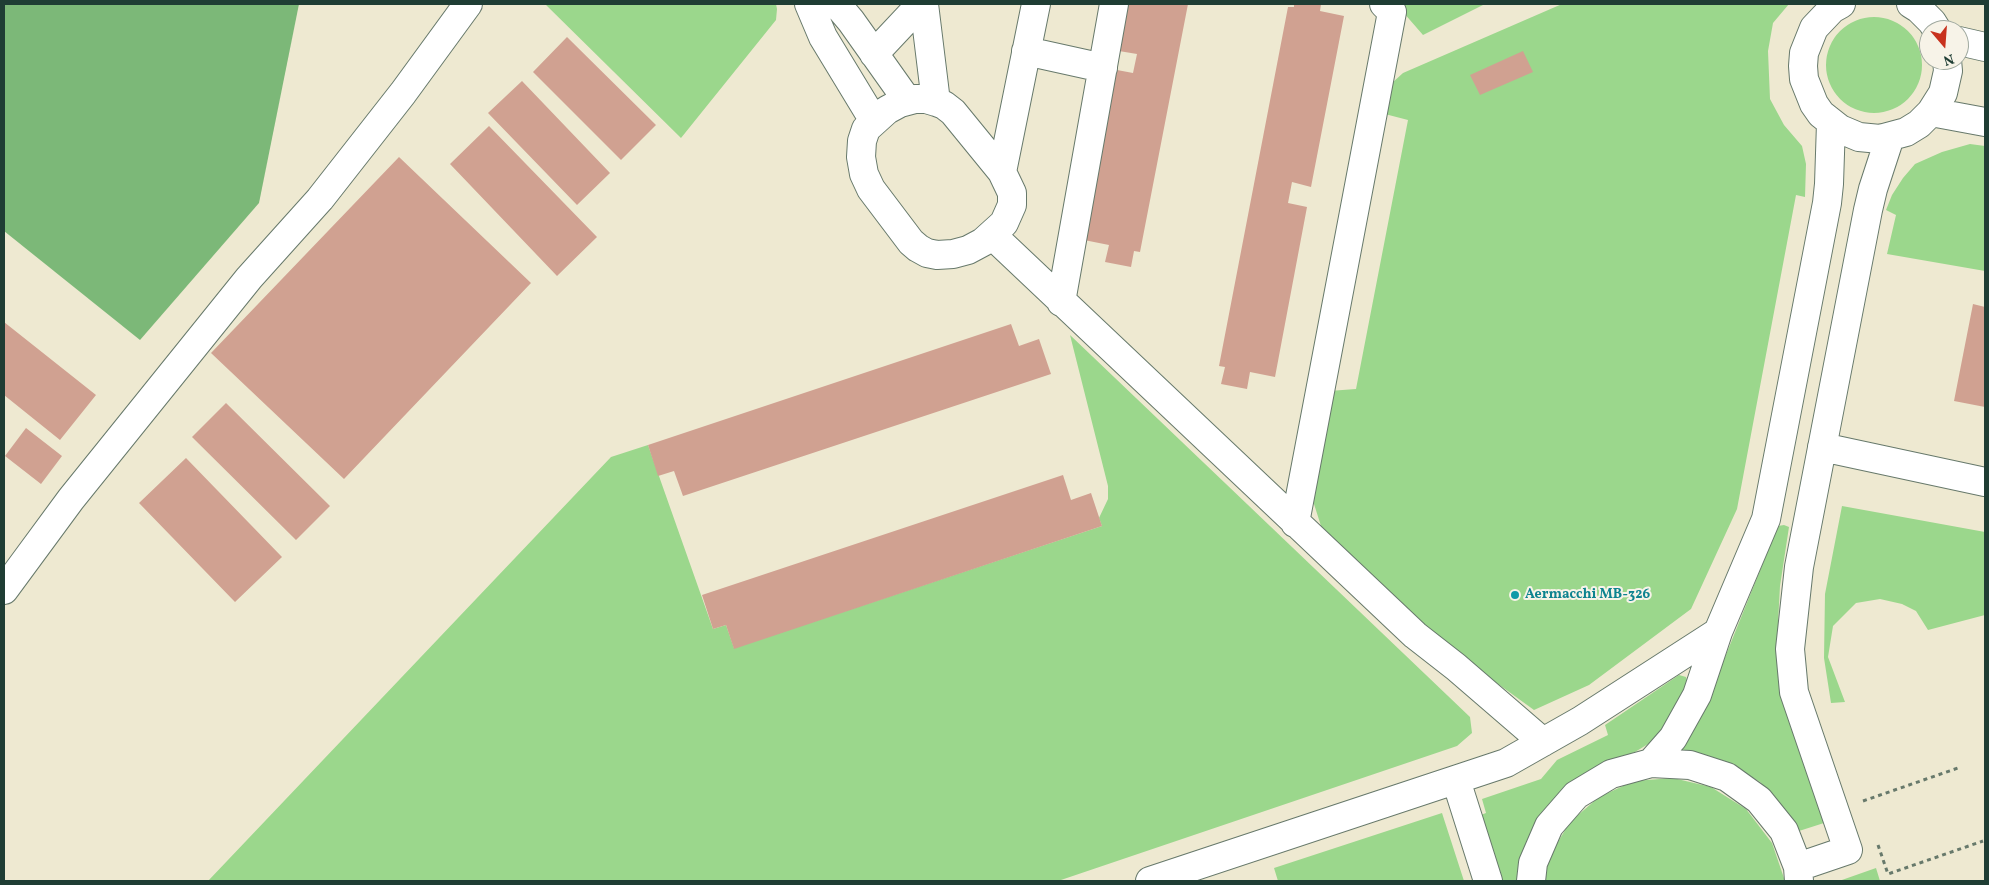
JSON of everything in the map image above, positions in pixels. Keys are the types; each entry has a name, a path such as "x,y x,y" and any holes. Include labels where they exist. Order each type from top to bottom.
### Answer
{"lane":[{"path":"4,590 71,499 231,301 320,199 403,93 468,4"},
{"path":"809,4 823,37 874,121"},
{"path":"834,4 851,21 907,100"},
{"path":"874,54 923,4"},
{"path":"923,4 936,102"},
{"path":"1002,172 1036,4"},
{"path":"1061,302 1114,4"},
{"path":"1296,523 1392,12 1384,4"},
{"path":"1841,4 1832,9 1814,28 1804,53 1804,79 1808,92 1817,109 1831,124 1859,137 1880,139 1906,132 1919,124 1931,112 1943,93 1948,70"},
{"path":"1916,6 1930,20"},
{"path":"1969,43 1985,47"},
{"path":"1026,51 1103,68"},
{"path":"926,99 944,105 954,112 1002,172 1012,193 1012,205 1004,223 992,235 968,250 953,254 927,253 911,242 871,189 864,174 861,157 862,141 866,129 887,110 907,100 926,99"},
{"path":"1931,112 1985,122"},
{"path":"1650,763 1673,738 1697,695 1718,632 1766,519 1797,368 1830,184 1831,124"},
{"path":"1531,881 1533,863 1549,826 1576,795 1611,774 1650,763 1690,765 1727,777 1759,800 1784,831 1799,874 1848,850 1794,692 1790,649 1799,567 1868,210 1890,137"},
{"path":"992,235 1414,635 1456,667 1543,742"},
{"path":"1797,368 1836,375"},
{"path":"1822,447 1985,482"},
{"path":"1769,508 1809,514"},
{"path":"1150,881 1506,763 1587,717 1718,632"},
{"path":"1456,780 1488,881"}],"path":[{"path":"1866,808 1863,800 1958,768"},
{"path":"1876,840 1888,874 1984,841"}],"green space":[{"path":"4,4 299,4 259,203 140,340 4,231"},
{"path":"545,4 776,4 777,9 776,20 681,138"},
{"path":"1396,4 1485,4 1423,35"},
{"path":"1562,4 1789,4 1773,23 1768,51 1770,99 1784,125 1802,146 1806,164 1805,197 1796,195 1737,509 1691,609 1589,685 1534,710 1436,639 1332,544 1321,526 1311,489 1329,391 1356,389 1408,120 1381,113 1392,83 1403,73"},
{"path":"1874,17 1893,20 1914,38 1919,46 1919,70 1921,70 1919,84 1908,99 1893,110 1874,113 1855,110 1840,99 1829,84 1826,65 1829,46 1840,31 1855,20"},
{"path":"1970,144 1985,146 1985,271 1887,254 1896,215 1886,210 1892,195 1903,178 1915,164 1942,152"},
{"path":"1070,335 1470,717 1472,733 1457,746 1058,881 208,881 611,457 648,445 713,629 726,625 734,648 1102,526 1099,518 1108,499 1108,486"},
{"path":"1842,506 1985,532 1985,615 1928,630 1916,611 1902,604 1880,599 1856,603 1833,626 1828,657 1845,702 1831,703 1824,658 1825,594"},
{"path":"1784,525 1789,527 1780,586 1778,623 1781,672 1787,709 1824,823 1799,831 1782,806 1760,782 1737,768 1703,755 1680,752 1679,748 1700,719 1778,526"},
{"path":"1679,675 1686,677 1688,683 1677,713 1653,741 1635,752 1600,766 1567,788 1547,806 1535,827 1518,873 1517,881 1500,881 1478,816 1486,813 1482,799 1541,779 1557,760 1608,735 1605,725"},
{"path":"1673,778 1711,787 1746,809 1772,843 1785,881 1544,881 1550,855 1570,822 1599,797 1634,781"},
{"path":"1442,813 1464,881 1278,881 1274,868"},
{"path":"1876,868 1880,881 1839,881"}],"building":[{"path":"1128,4 1188,4 1140,252 1134,251 1131,267 1105,262 1109,245 1084,240 1117,70 1133,73 1137,54 1119,51"},
{"path":"1294,4 1321,4 1320,11 1344,16 1311,187 1292,182 1288,203 1307,207 1275,377 1250,372 1247,389 1221,384 1225,367 1219,366 1288,7 1294,7"},
{"path":"567,37 656,125 621,160 533,72"},
{"path":"1523,51 1533,72 1480,95 1470,75"},
{"path":"522,81 610,173 577,205 488,113"},
{"path":"489,126 597,237 557,276 450,164"},
{"path":"399,157 531,283 344,479 211,353"},
{"path":"1973,304 1985,307 1985,407 1954,401"},
{"path":"4,322 96,395 60,440 4,395"},
{"path":"1011,324 1019,346 1039,339 1051,374 683,496 674,471 658,476 648,445"},
{"path":"226,403 330,506 296,540 192,437"},
{"path":"26,428 62,456 41,484 5,456"},
{"path":"186,458 282,557 235,602 139,503"},
{"path":"1063,475 1071,500 1091,493 1102,526 734,649 726,625 713,629 702,595"}],"place":[{"name":"Aermacchi MB-326","path":"1515,595"}]}
